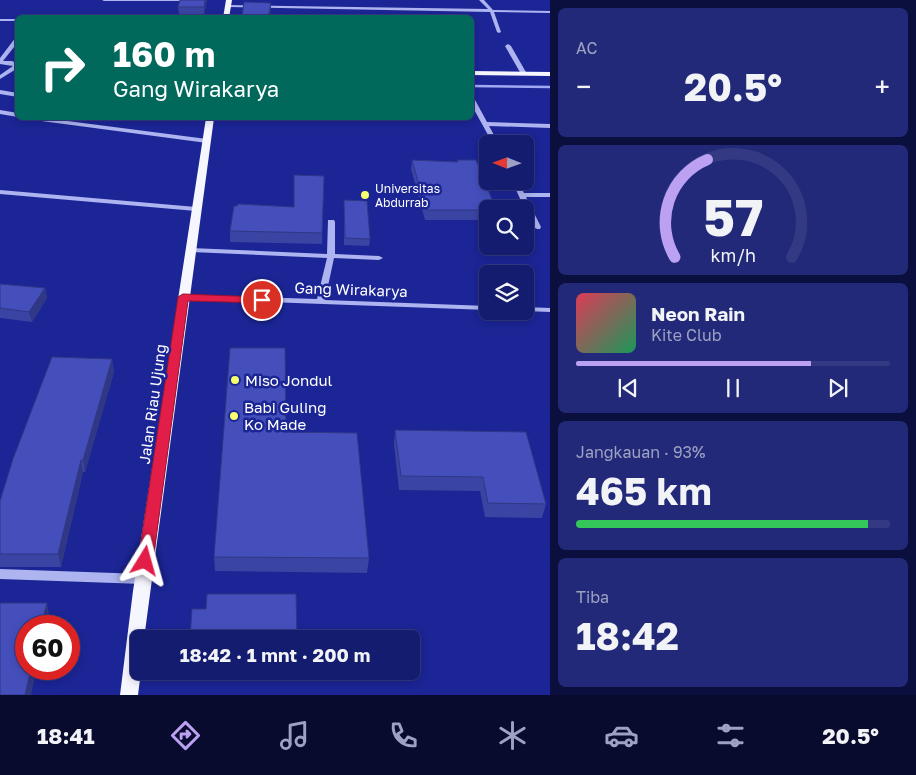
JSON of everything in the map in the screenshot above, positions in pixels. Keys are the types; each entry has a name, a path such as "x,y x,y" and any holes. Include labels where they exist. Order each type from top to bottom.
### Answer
{"main road":[{"path":"474,73 550,74"},
{"path":"474,79 550,79"},
{"name":"Jalan Riau Ujung","path":"129,695 143,579 210,120"}],"street":[{"path":"104,0 200,0"},
{"path":"367,0 370,8"},
{"path":"481,0 491,10 499,32"},
{"path":"228,3 550,12"},
{"path":"0,20 15,20"},
{"path":"0,62 15,42"},
{"path":"508,46 524,74"},
{"path":"0,62 12,63 15,65"},
{"path":"0,77 15,67"},
{"path":"0,92 15,94"},
{"path":"474,104 491,135"},
{"path":"0,112 15,114"},
{"path":"49,120 207,141"},
{"path":"485,124 550,126"},
{"path":"520,190 537,227"},
{"path":"0,192 196,209"},
{"path":"522,195 550,195"},
{"path":"320,302 331,257 331,222"},
{"path":"191,250 380,258"},
{"name":"Gang Wirakarya","path":"183,297 479,308"},
{"path":"534,309 550,310"},
{"path":"0,574 143,579"}],"building":[{"path":"180,0 205,0 204,7 178,7"},
{"path":"244,2 271,3 269,15 242,15"},
{"path":"412,160 458,162 457,160 476,160 479,167 479,190 488,190 492,200 479,200 479,210 426,210"},
{"path":"294,175 324,176 322,233 230,231 234,206 238,204 294,207"},
{"path":"344,200 367,201 370,239 345,238"},
{"path":"0,284 45,288 29,312 0,308"},
{"path":"230,348 285,348 286,432 357,433 369,558 214,557"},
{"path":"52,357 112,359 83,460 81,460 58,554 0,554 0,501 13,459"},
{"path":"395,430 526,432 546,504 488,503 483,477 401,476"},
{"path":"207,594 296,594 297,630 191,630 192,609 206,609"},
{"path":"0,603 47,603 44,615 15,615 15,680 28,680 25,695 0,695"}],"waterway":[{"path":"474,86 550,87"}],"place":[{"name":"Universitas Abdurrab","path":"365,195"},
{"name":"Miso Jondul","path":"235,380"},
{"name":"Babi Guling Ko Made","path":"234,416"}],"route":[{"path":"145,561 183,297 262,300"}]}
